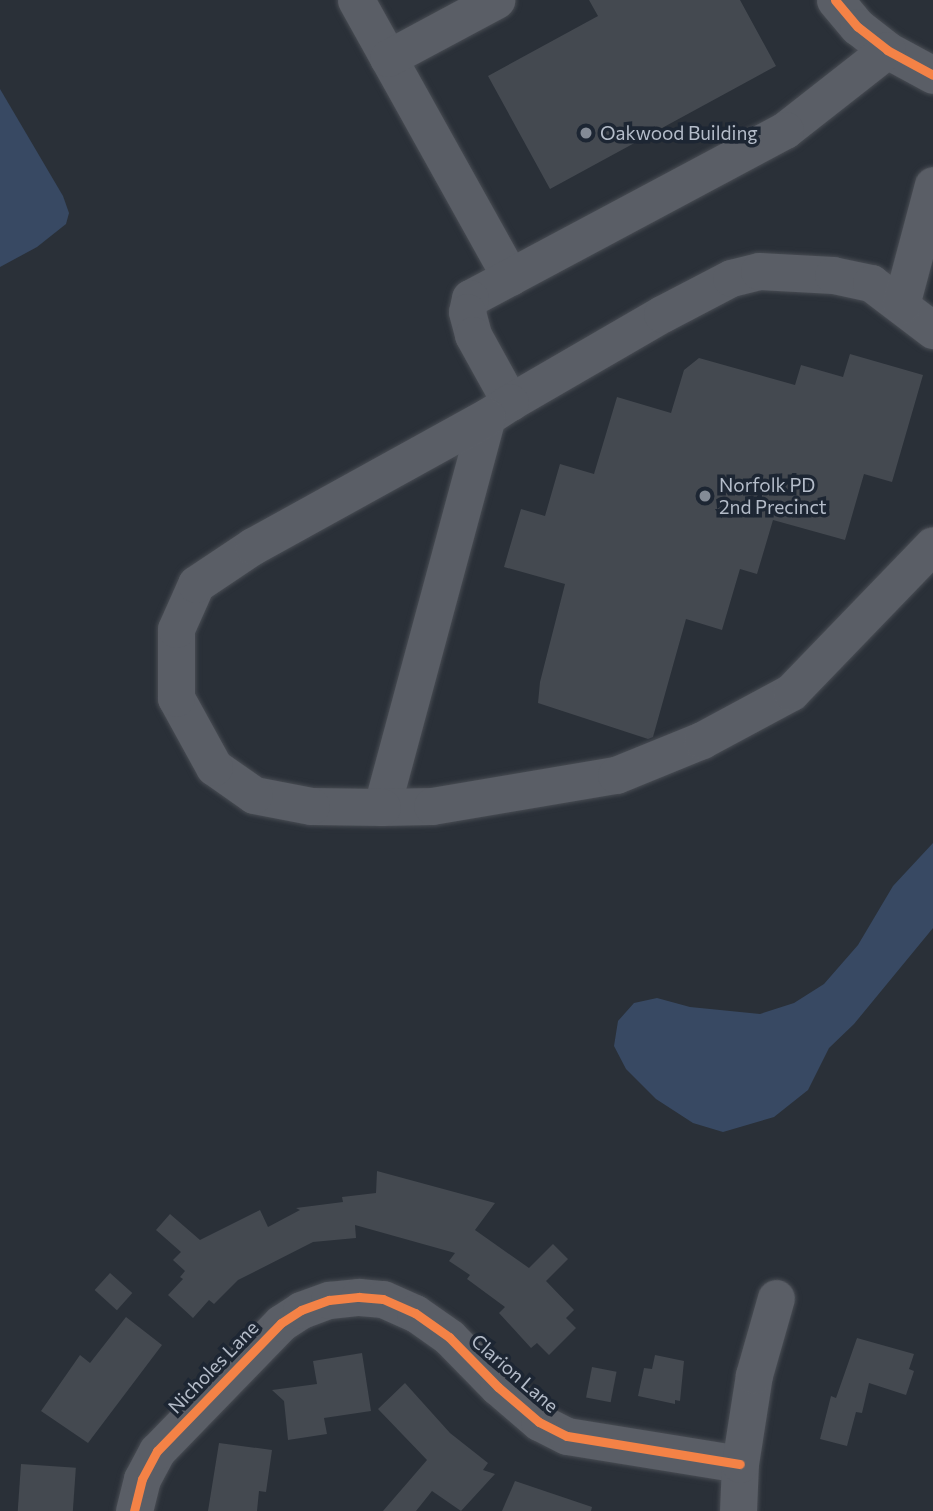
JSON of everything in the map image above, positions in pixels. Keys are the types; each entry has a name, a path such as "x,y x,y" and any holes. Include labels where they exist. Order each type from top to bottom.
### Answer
{"street":[{"path":"356,0 509,277"},
{"path":"388,58 496,0"},
{"path":"835,0 858,27 887,50 933,75"},
{"path":"382,807 498,409 467,312 470,298 785,130 887,50"},
{"path":"901,305 933,185"},
{"path":"933,330 871,283 833,275 759,271 731,278 662,314 253,546 196,584 176,629 176,698 214,766 254,795 311,806 432,806 617,775 702,740 791,692 933,545"},
{"name":"Clarion Lane","path":"359,1297 383,1299 415,1313 449,1338 498,1387 539,1422 567,1436 740,1464"},
{"name":"Nicholes Lane","path":"134,1511 142,1479 157,1451 281,1323 301,1310 329,1300 359,1297"},
{"path":"738,1511 740,1464 754,1375 776,1298"}],"water":[{"path":"0,89 63,196 69,213 66,224 37,247 0,267"},
{"path":"933,843 933,928 854,1024 829,1048 808,1090 774,1117 723,1132 693,1123 656,1099 626,1069 614,1046 618,1021 634,1003 657,998 690,1007 760,1014 794,1003 824,984 858,945 893,886"}],"building":[{"name":"Oakwood Building","path":"589,0 740,0 776,66 550,189 488,76 598,16"},
{"name":"Norfolk PD 2nd Precinct","path":"850,354 923,375 892,482 864,474 845,540 773,520 757,574 740,569 722,630 686,619 653,737 648,739 538,703 540,682 565,584 504,567 521,509 545,516 560,464 594,474 617,397 671,413 684,370 699,358 795,385 801,365 843,377"},
{"path":"377,1171 495,1203 475,1230 529,1268 553,1244 568,1259 546,1281 574,1310 566,1318 576,1328 549,1355 537,1343 531,1348 499,1313 505,1307 467,1279 470,1275 449,1261 455,1253 355,1225 356,1238 313,1242 238,1280 214,1304 209,1300 193,1318 168,1295 183,1279 180,1277 185,1271 173,1260 181,1252 156,1230 170,1214 200,1240 260,1210 268,1227 300,1210 296,1208 343,1202 342,1197 376,1193"},
{"path":"110,1273 132,1293 117,1310 95,1290"},
{"path":"126,1317 162,1345 88,1443 41,1411 80,1355 90,1363"},
{"path":"857,1338 914,1354 909,1369 914,1371 906,1395 869,1383 862,1413 856,1412 847,1446 820,1439 831,1396 836,1398"},
{"path":"362,1353 371,1411 324,1418 327,1434 288,1440 284,1401 272,1390 317,1384 313,1361"},
{"path":"655,1355 684,1361 680,1401 675,1400 675,1404 638,1396 644,1368 652,1369"},
{"path":"592,1367 617,1372 611,1402 586,1397"},
{"path":"405,1383 450,1433 488,1463 483,1470 495,1474 461,1511 432,1491 416,1511 383,1511 427,1460 378,1409"},
{"path":"219,1443 272,1450 266,1492 259,1491 257,1511 208,1511"},
{"path":"21,1464 76,1468 73,1511 18,1511"},
{"path":"515,1481 592,1507 591,1511 502,1511"}],"cycle path":[{"path":"835,0 858,27 887,50 933,75"},
{"path":"134,1511 142,1479 157,1451 281,1323 301,1310 329,1300 359,1297 383,1299 415,1313 449,1337 498,1387 539,1422 567,1436 740,1464"}],"place":[{"name":"Oakwood Building","path":"586,133"},
{"name":"Norfolk PD 2nd Precinct","path":"705,496"}]}
